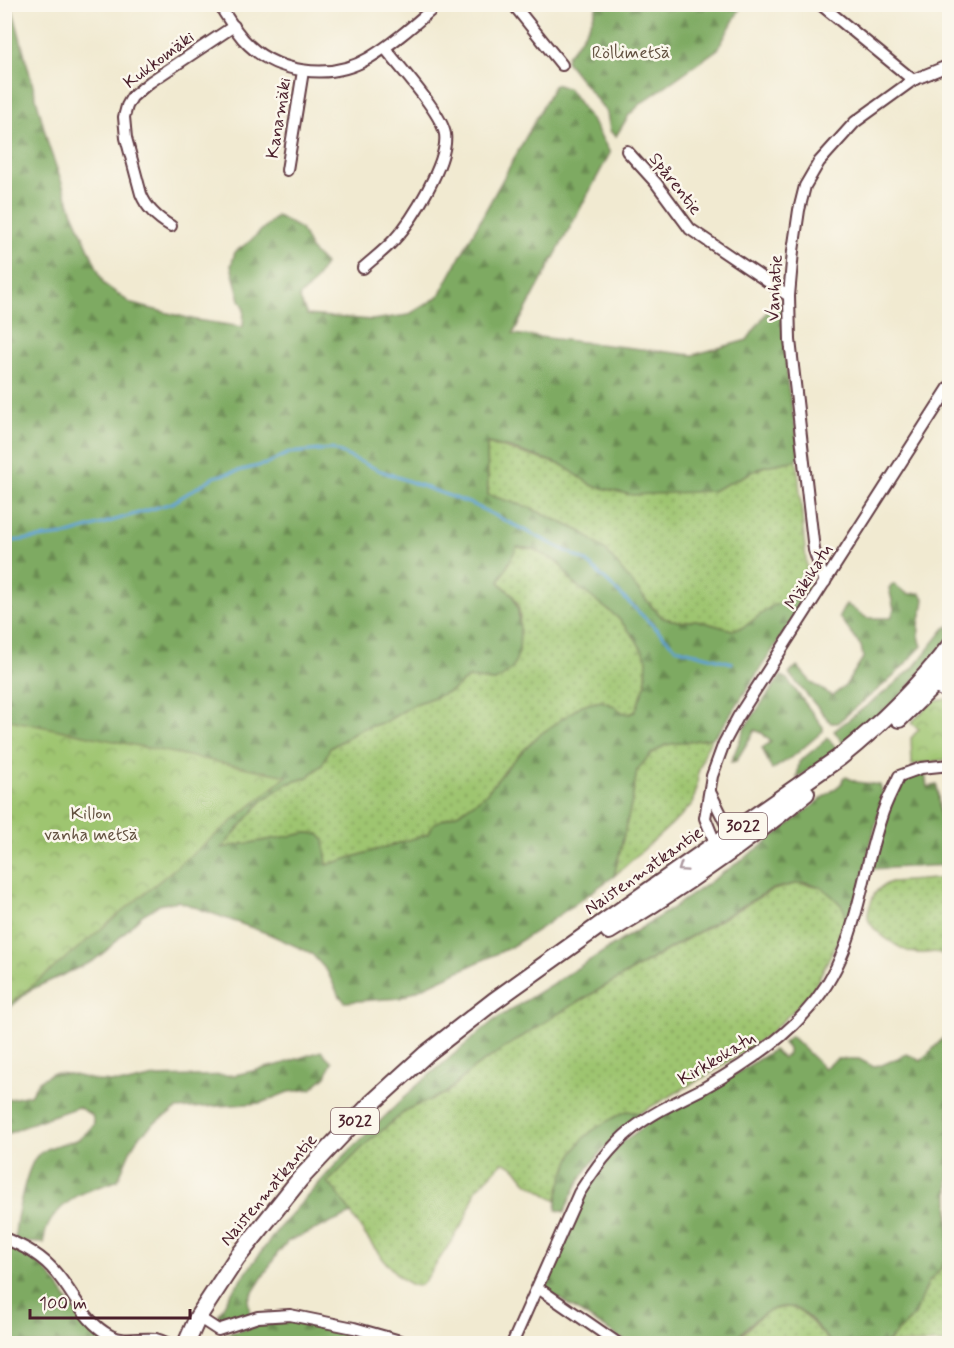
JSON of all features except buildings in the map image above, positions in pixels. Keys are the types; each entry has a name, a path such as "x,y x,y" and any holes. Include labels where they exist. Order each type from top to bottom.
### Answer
{"main road":[{"name":"Naistenmatkantie","path":"177,1344 237,1259 300,1179 364,1111 426,1054 603,923 719,852 868,735 936,685 946,669 950,646"},
{"name":"Naistenmatkantie","path":"186,1344 198,1317"}],"street":[{"path":"219,4 243,39 271,62 303,71 319,72 344,69 367,60 438,4"},
{"path":"513,4 562,65"},
{"path":"820,4 913,80"},
{"name":"Kukkomäki","path":"171,226 150,210 141,194 126,138 124,117 127,106 132,98 150,82 234,26"},
{"path":"363,268 408,224 438,171 445,134 439,120 385,48"},
{"name":"Vanhatie","path":"825,582 814,550 790,340 789,296 799,210 805,186 819,162 855,122 913,80 950,65"},
{"name":"Kanamäki","path":"287,170 303,71"},
{"name":"Spårentie","path":"627,151 657,183 695,234 789,296"},
{"name":"Mäkikatu","path":"719,852 705,818 712,776 724,743 738,717 950,386"},
{"name":"Kirkkokatu","path":"512,1344 579,1193 607,1153 648,1118 713,1083 770,1045 805,1014 822,992 846,947 881,816 899,776 921,768 950,765"},
{"path":"710,792 735,840"},
{"path":"4,1238 28,1249 48,1263 81,1311 111,1336 128,1340 155,1339 169,1344"},
{"path":"538,1288 619,1344"},
{"path":"198,1317 218,1330 258,1317 290,1314 354,1328 411,1344"}],"green space":[{"name":"Röllimetsä","path":"597,4 742,5 718,49 643,102 629,115 616,136 610,131 607,113 566,61 567,56 589,26"},
{"path":"5,5 11,5 49,147 71,208 104,284 132,304 196,320 243,327 244,307 231,266 235,252 277,216 301,229 311,250 325,264 313,284 299,297 307,315 372,320 408,315 438,297 555,84 569,89 594,124 610,153 513,334 693,355 747,340 772,305 782,303 788,387 799,446 797,460 765,466 712,491 632,495 593,486 562,465 487,443 488,495 528,507 582,532 607,552 663,618 682,622 696,620 732,630 744,627 772,606 809,594 721,729 712,738 665,745 651,754 637,770 614,876 509,948 400,998 345,1002 338,994 327,971 311,953 269,934 178,901 159,905 142,915 93,961 30,990 5,1012","holes":["517,547 533,549 559,563 573,583 617,617 635,638 647,659 646,683 635,712 629,714 622,712 602,701 582,705 538,736 511,763 485,795 459,813 434,823 428,834 327,865 324,840 319,834 307,833 222,848 262,801 286,784 306,778 322,765 330,748 361,729 385,722 415,704 451,691 468,678 495,681 512,669 519,652 518,610 513,596 499,582"]},
{"path":"487,443 562,465 593,486 712,491 765,466 797,460 809,594 772,606 744,627 732,630 696,620 682,622 663,618 582,532 528,507 488,495"},
{"path":"516,547 533,549 559,563 574,583 617,617 635,638 647,659 646,683 635,712 629,714 622,712 602,701 582,705 538,736 511,763 485,795 459,813 434,823 428,834 327,865 324,840 318,834 307,833 221,848 262,801 286,784 306,778 322,765 330,748 361,729 385,722 415,704 451,691 468,678 495,681 516,639 519,628 518,606 512,594 499,583"},
{"path":"893,584 908,594 920,593 924,598 919,627 922,646 893,677 837,723 831,723 789,674 797,666 812,683 832,696 845,686 863,658 861,646 839,617 846,604 867,618 891,618 894,609 889,588"},
{"path":"949,626 949,638 904,692 845,746 834,731 913,668"},
{"path":"781,676 787,679 823,727 823,731 795,755 772,770 762,748 771,742 755,730 736,761 731,762 745,727"},
{"path":"949,700 949,759 912,765 911,738 919,729 911,723 932,702"},
{"name":"Killon vanha metsä","path":"4,719 287,776 5,1008"},
{"path":"712,738 698,773 697,788 692,804 614,876 637,770 651,754 665,745"},
{"path":"828,738 838,750 797,778 799,762"},
{"path":"925,772 927,787 937,785 940,816 949,817 949,865 870,869 893,799 907,780"},
{"path":"846,777 857,782 880,785 883,795 853,915 846,917 836,899 818,886 803,883 770,890 559,1013 475,1067 446,1093 408,1109 367,1143 327,1183 336,1191 352,1214 288,1241 277,1254 248,1300 251,1318 224,1325 220,1323 218,1316 229,1296 278,1229 338,1162 413,1089 493,1021 668,911 760,847 842,783"},
{"path":"949,878 949,959 936,952 915,953 903,949 881,935 870,923 868,914 873,897 884,885 891,882"},
{"path":"798,883 823,887 845,909 846,917 841,934 815,986 769,1034 711,1073 640,1113 627,1111 583,1139 566,1168 556,1201 528,1183 514,1167 502,1163 476,1190 464,1222 425,1281 416,1286 413,1285 403,1280 393,1270 371,1243 336,1191 326,1184 367,1143 408,1109 446,1093 475,1067 559,1013 770,891"},
{"path":"949,1032 949,1255 928,1283 915,1315 886,1343 831,1343 814,1322 802,1312 783,1307 773,1309 755,1320 734,1343 628,1343 544,1289 586,1190 621,1143 659,1116 708,1092 773,1050 783,1058 788,1054 788,1049 783,1043 791,1036 824,1068 837,1059 859,1059 872,1066 882,1065 907,1054 921,1061"},
{"path":"321,1051 332,1062 326,1076 311,1089 288,1092 261,1103 177,1109 154,1123 137,1139 118,1180 79,1195 57,1212 46,1230 44,1243 20,1242 15,1238 22,1196 28,1173 36,1157 47,1149 77,1140 94,1124 92,1115 78,1107 5,1135 5,1100 30,1095 39,1081 52,1073 70,1074 98,1081 127,1083 155,1077 235,1075 278,1065"},
{"path":"627,1111 640,1113 590,1166 565,1212 556,1210 565,1173 573,1154 583,1139 604,1123"},
{"path":"5,1245 26,1254 40,1265 53,1279 77,1314 96,1333 122,1343 5,1344"},
{"path":"949,1255 949,1343 886,1344 915,1315 928,1283"},
{"path":"789,1307 801,1311 831,1343 734,1344 754,1322 769,1310"},
{"path":"290,1321 359,1335 390,1344 221,1344 227,1334 261,1325"}],"waterway":[{"path":"4,542 65,535 172,503 214,477 266,464 289,453 332,449 381,471 474,505 586,561 676,648 732,663"},
{"path":"4,1297 5,1262"}]}
